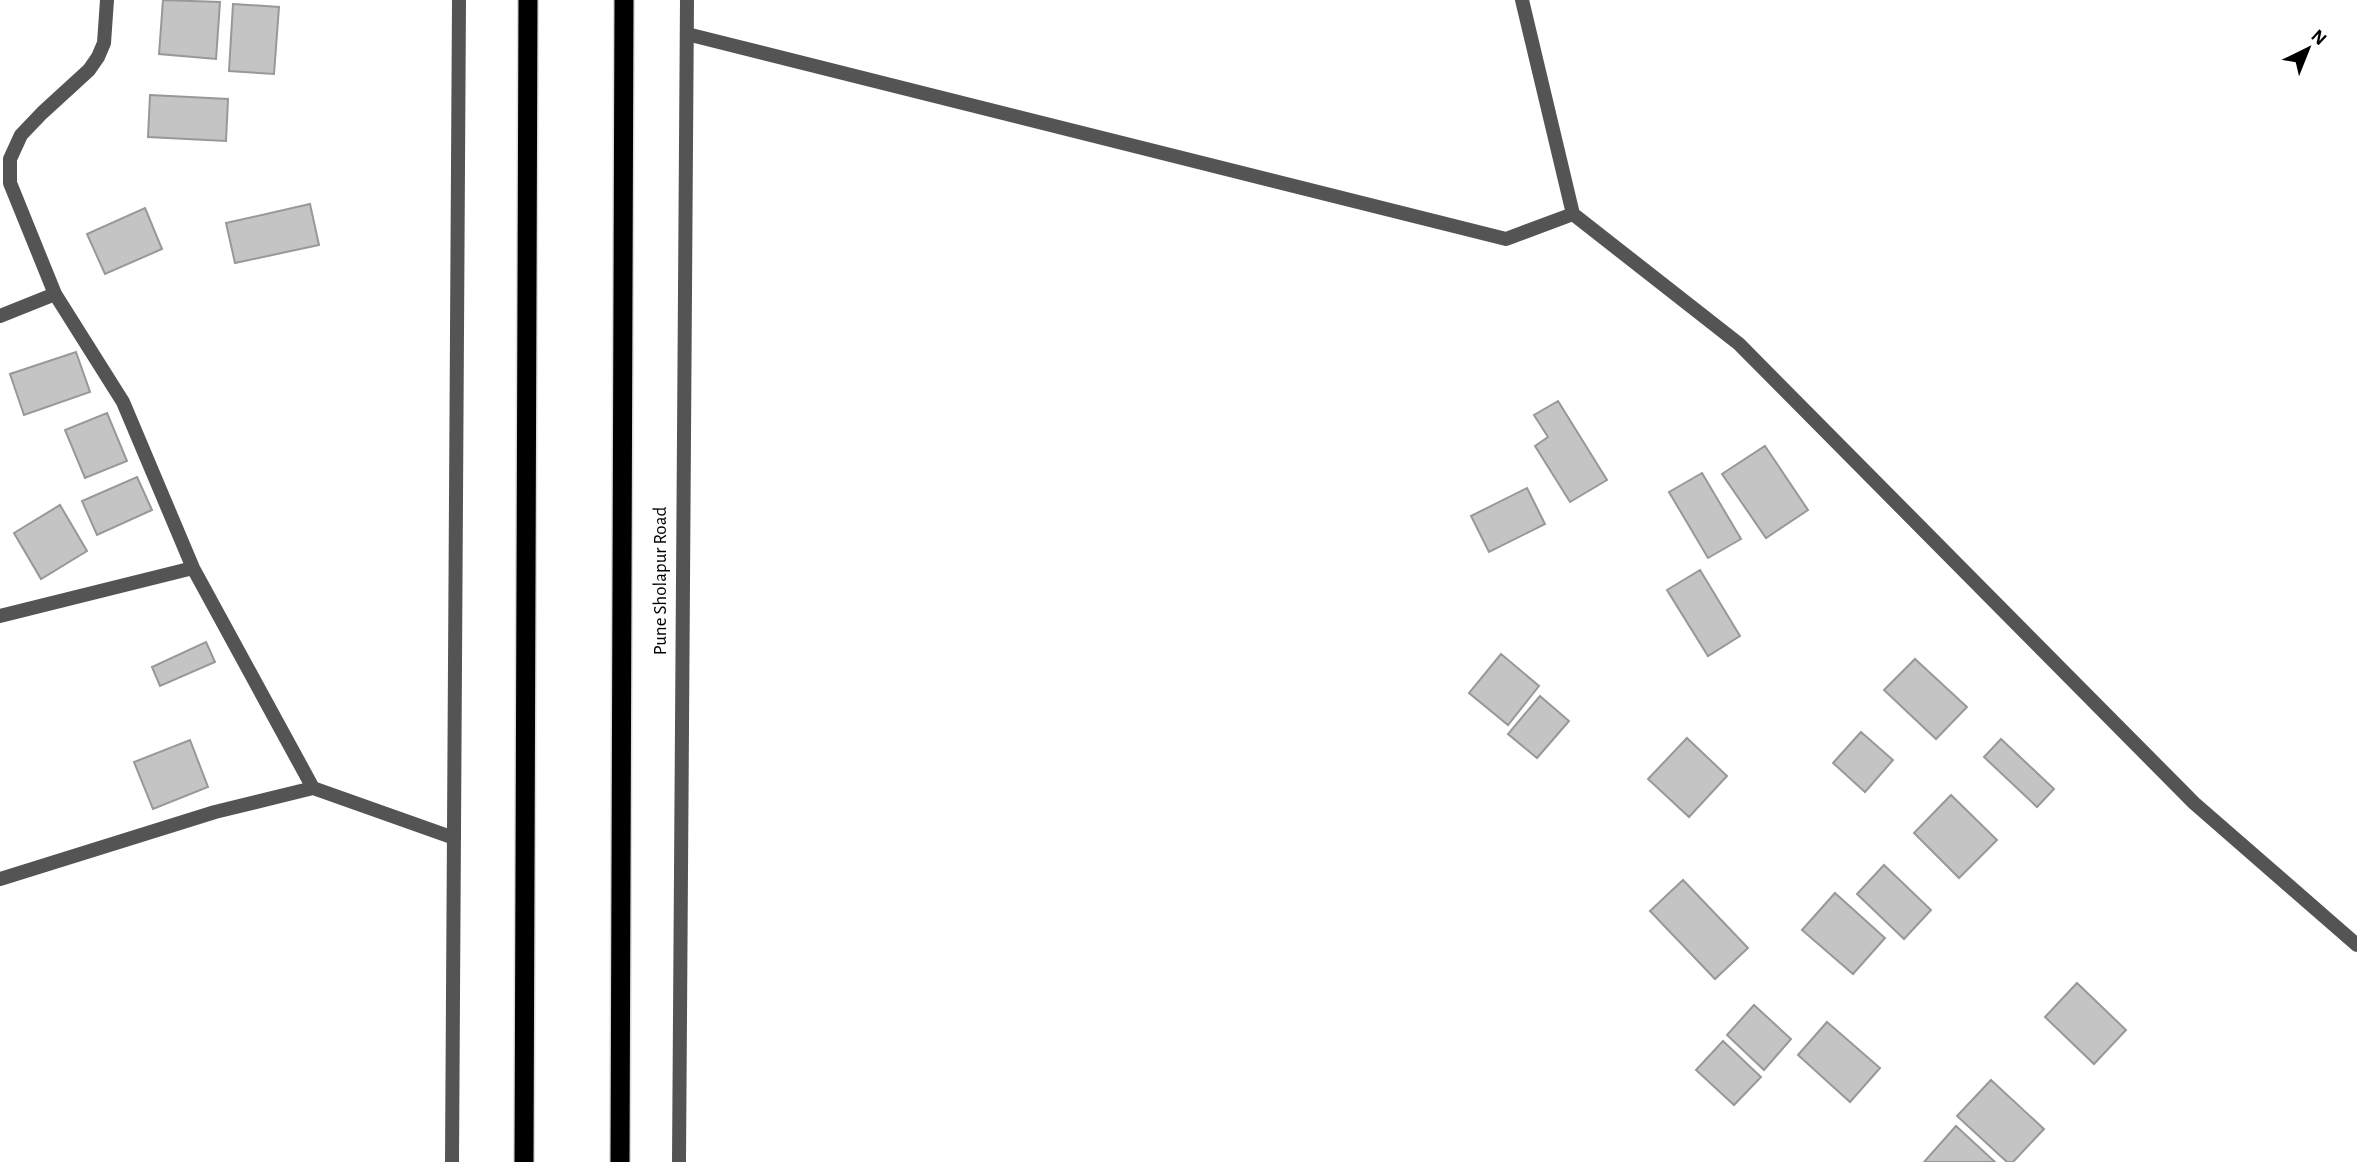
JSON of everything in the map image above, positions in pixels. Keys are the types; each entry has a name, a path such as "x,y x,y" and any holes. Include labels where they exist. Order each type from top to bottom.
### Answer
{"highway":[{"path":"524,1162 528,0"},
{"name":"Pune Sholapur Road","path":"620,1162 624,0"}],"street":[{"path":"107,0 104,43 98,57 89,71 21,135 10,159 10,183 55,294 123,402 193,568 313,788"},
{"path":"452,1162 459,0"},
{"name":"Pune Sholapur Road","path":"679,1162 687,0"},
{"path":"1522,0 1573,214 1739,344 2194,803 2357,945"},
{"path":"687,34 1506,239 1573,214"},
{"path":"0,316 55,294"},
{"path":"0,616 193,568"},
{"path":"0,879 215,812 313,788 454,838"}],"building":[{"path":"163,0 220,2 216,59 159,54"},
{"path":"233,4 279,7 274,74 229,71"},
{"path":"150,95 228,99 226,141 148,137"},
{"path":"310,204 319,245 235,263 226,223"},
{"path":"145,208 162,249 105,274 87,234"},
{"path":"76,352 90,392 24,415 10,374"},
{"path":"1558,401 1607,480 1570,502 1535,446 1548,437 1534,415"},
{"path":"107,413 127,461 85,478 65,430"},
{"path":"1765,446 1808,510 1766,538 1722,474"},
{"path":"1702,473 1741,539 1708,558 1669,492"},
{"path":"137,477 152,510 97,535 82,501"},
{"path":"1527,488 1545,524 1489,552 1471,516"},
{"path":"60,505 87,551 41,579 14,533"},
{"path":"1700,570 1740,636 1708,656 1667,590"},
{"path":"206,642 215,662 160,686 152,667"},
{"path":"1501,654 1539,686 1508,725 1469,693"},
{"path":"1915,659 1967,707 1936,739 1884,690"},
{"path":"1540,696 1569,721 1537,758 1508,734"},
{"path":"1861,732 1893,760 1865,792 1833,763"},
{"path":"1687,738 1727,776 1689,817 1648,779"},
{"path":"2001,739 2054,789 2037,807 1984,757"},
{"path":"190,740 208,787 153,809 134,762"},
{"path":"1951,795 1997,840 1959,878 1914,833"},
{"path":"1884,865 1931,910 1904,939 1857,894"},
{"path":"1683,880 1748,948 1715,979 1650,911"},
{"path":"1835,893 1885,938 1853,974 1802,930"},
{"path":"2077,983 2126,1030 2094,1064 2045,1017"},
{"path":"1754,1005 1791,1039 1764,1070 1727,1035"},
{"path":"1827,1022 1880,1068 1850,1102 1798,1055"},
{"path":"1723,1041 1761,1077 1734,1105 1696,1070"},
{"path":"1991,1080 2044,1129 2013,1162 2007,1162 1957,1116"},
{"path":"1956,1126 1995,1162 1924,1162"}]}
